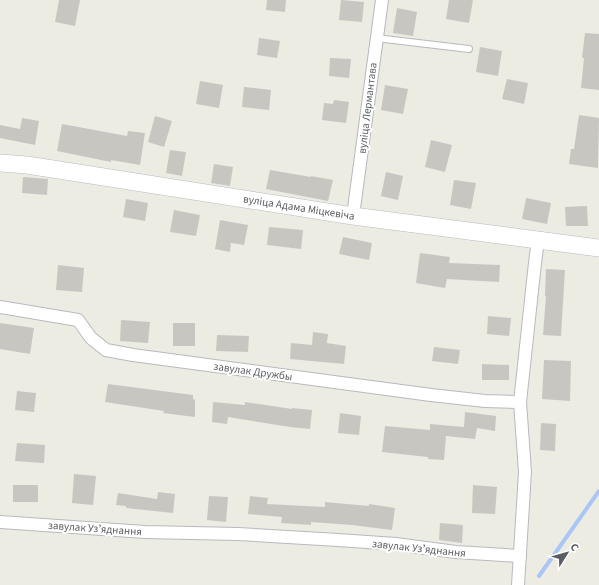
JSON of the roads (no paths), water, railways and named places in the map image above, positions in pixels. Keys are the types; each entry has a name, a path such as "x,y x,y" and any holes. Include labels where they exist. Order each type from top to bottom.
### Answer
{"street":[{"name":"вуліца Лермантава","path":"353,216 382,0"},
{"name":"вуліца Адама Міцкевіча","path":"0,163 27,165 353,216 599,248"},
{"path":"518,585 525,472 520,402 538,240"},
{"name":"завулак Дружбы","path":"0,307 78,320 91,338 106,350 133,355 430,395 485,401 520,402"},
{"name":"завулак Узʼяднання","path":"0,522 145,532 238,534 338,540 396,544 456,552 520,556"}],"lane":[{"path":"376,38 469,49"}],"waterway":[{"path":"539,576 599,491"}]}
